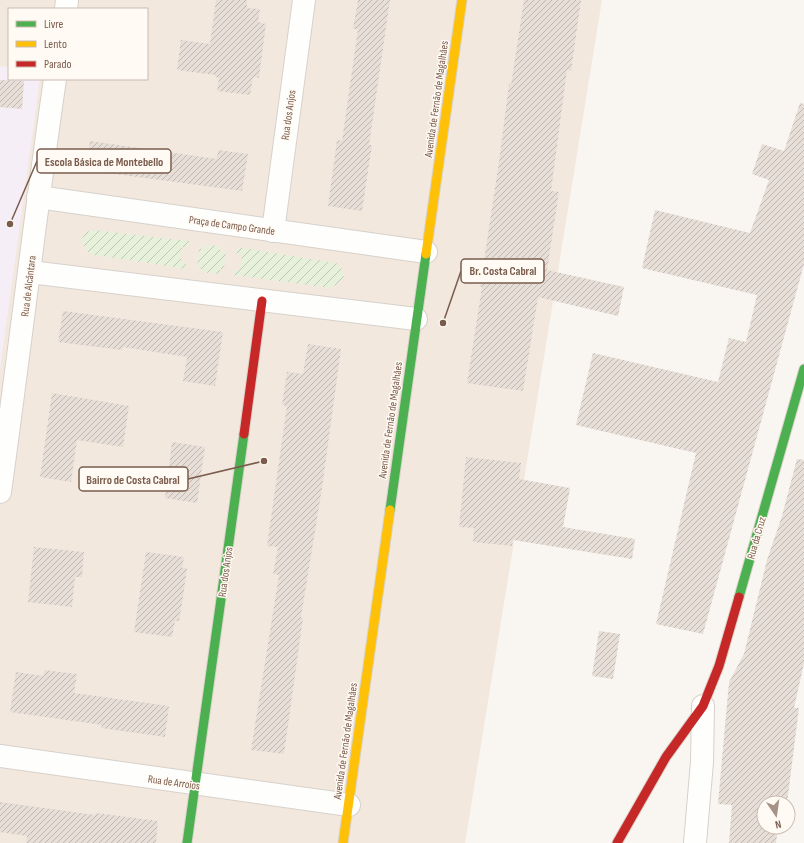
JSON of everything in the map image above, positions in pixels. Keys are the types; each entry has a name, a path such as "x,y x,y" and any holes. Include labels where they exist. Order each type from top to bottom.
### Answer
{"street":[{"name":"Rua dos Anjos","path":"272,231 304,0"},
{"name":"Avenida de Fernão de Magalhães","path":"344,843 416,319 462,0"},
{"name":"Rua de Alcântara","path":"0,492 30,272 38,197 55,80"},
{"name":"Praça de Campo Grande","path":"38,197 426,252"},
{"path":"30,272 416,319"},
{"name":"Rua dos Anjos","path":"187,843 262,301"},
{"name":"Rua da Cruz","path":"617,843 666,757 703,706 724,650 800,396 804,369"},
{"name":"Rua da Cruz","path":"695,843 702,762 703,706"},
{"name":"Rua de Arroios","path":"0,756 195,785 349,805"}],"shaded area":[{"path":"0,0 602,0 465,843 0,843"},
{"path":"0,66 8,67 8,80 40,80 0,370"}],"green space":[{"path":"94,230 189,241 188,247 182,247 181,262 186,263 185,269 90,254 85,249 81,240 86,232"},
{"path":"205,245 220,246 220,251 226,251 224,269 220,269 220,274 201,272 201,268 197,268 199,249 205,249"},
{"path":"237,247 336,263 341,267 344,276 339,283 330,288 233,275 234,270 240,270 242,255 236,253"}],"building":[{"path":"216,0 247,0 247,8 260,9 258,22 266,24 259,78 253,77 250,95 217,91 219,78 215,77 215,75 177,70 181,40 210,44"},
{"path":"358,0 390,0 369,145 372,145 362,211 328,206 337,140 342,141 358,29 353,29"},
{"path":"524,0 581,0 571,71 567,70 551,191 559,192 547,270 624,287 618,316 538,297 523,391 467,383 482,287 480,287 509,84 511,85"},
{"path":"0,80 24,81 22,109 0,107"},
{"path":"800,103 804,104 804,264 703,634 656,624 696,453 576,425 593,353 718,382 729,338 746,342 757,295 642,268 655,210 750,233 769,180 752,174 762,144 784,151"},
{"path":"90,141 217,159 218,150 248,154 242,191 86,170"},
{"path":"63,311 223,332 215,386 183,381 187,357 123,347 122,350 58,342"},
{"path":"308,344 341,349 322,488 301,617 303,618 284,754 251,750 279,575 273,574 278,547 267,546 287,406 282,405 287,372 303,374"},
{"path":"52,393 129,406 123,447 77,440 71,482 40,477"},
{"path":"172,442 205,447 197,503 165,498"},
{"path":"466,457 521,463 519,479 570,488 563,527 635,539 632,559 513,540 512,546 473,542 474,528 459,527"},
{"path":"797,459 804,460 804,663 794,708 799,708 788,795 756,795 756,835 777,835 776,843 729,843 732,805 718,804 729,682 744,654 767,560 782,516"},
{"path":"34,547 84,552 82,577 75,577 72,607 28,602"},
{"path":"146,552 184,557 182,568 187,568 183,597 179,621 175,621 172,637 134,632"},
{"path":"599,631 620,634 613,679 592,676"},
{"path":"44,670 77,674 74,693 169,706 165,737 101,728 102,725 10,712 16,672 44,676"},
{"path":"0,802 95,815 96,813 158,821 156,843 26,843 27,836 0,832"}],"traffic: fast":[{"path":"390,510 426,254"},
{"path":"739,597 804,369"},
{"path":"187,843 244,434"}],"traffic: slow":[{"path":"426,254 462,0"},
{"path":"343,843 390,510"}],"traffic: jam":[{"path":"244,434 262,301"},
{"path":"617,843 666,757 703,706 719,666 739,597"}],"place":[{"name":"Escola Básica de Montebello","path":"10,224"},
{"name":"Br. Costa Cabral","path":"443,323"},
{"name":"Bairro de Costa Cabral","path":"264,461"}]}
